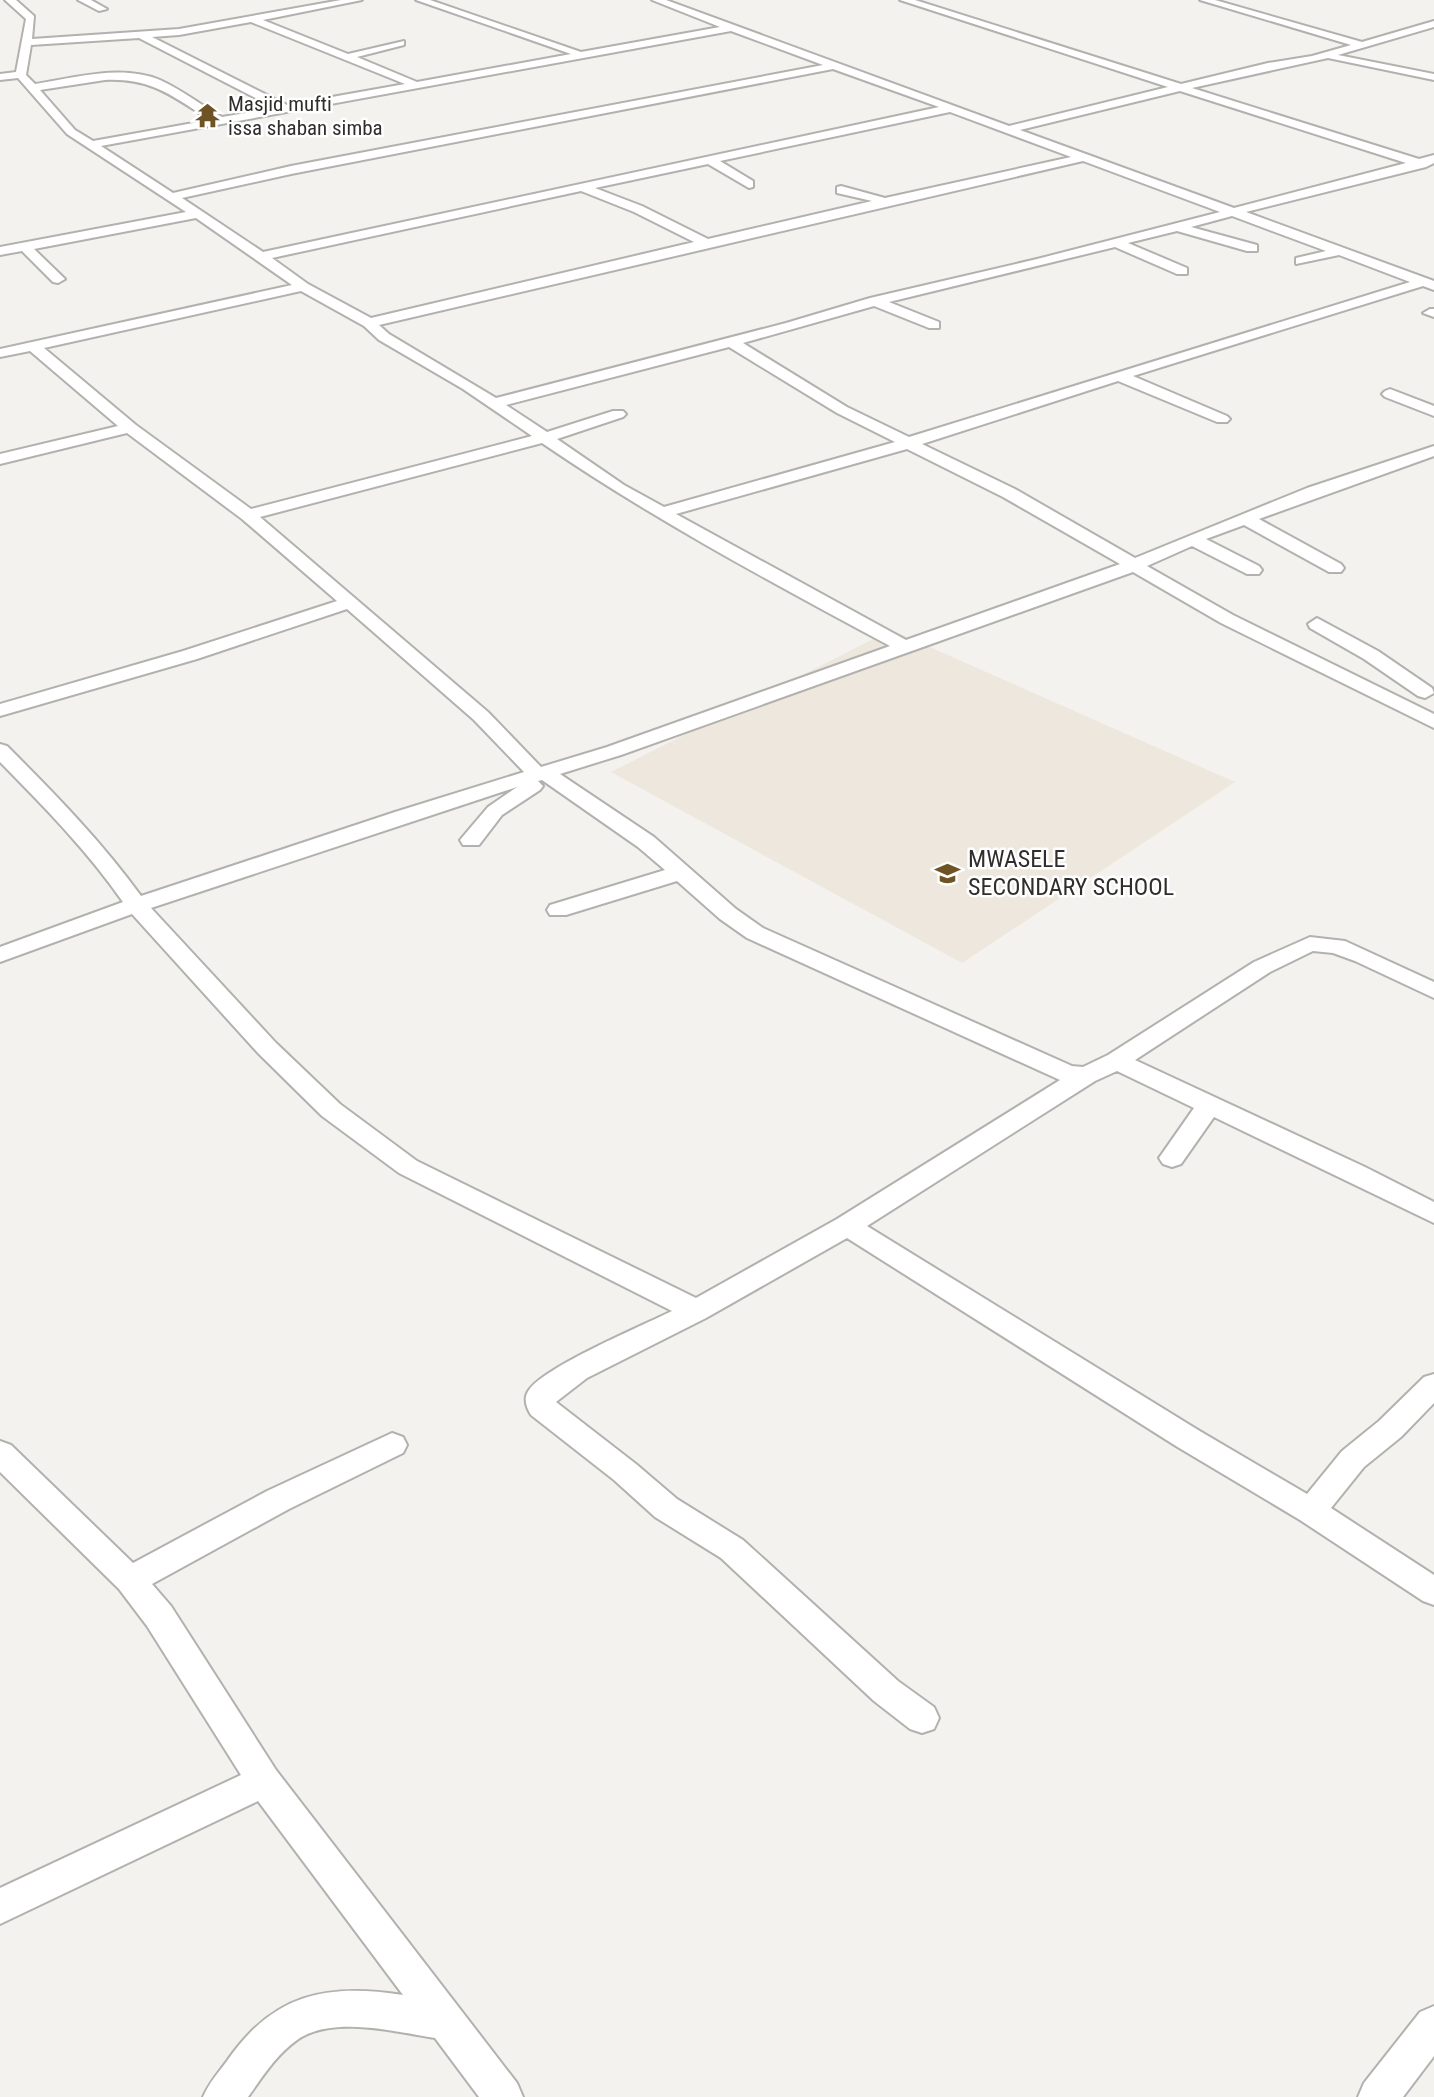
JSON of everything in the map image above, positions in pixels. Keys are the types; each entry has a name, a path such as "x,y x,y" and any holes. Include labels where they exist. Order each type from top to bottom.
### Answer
{"street":[{"path":"10,0 32,18 21,75"},
{"path":"83,0 102,9"},
{"path":"26,42 142,35 254,20 357,0"},
{"path":"421,0 580,54"},
{"path":"657,0 1340,251 1426,287"},
{"path":"905,0 1434,167"},
{"path":"1209,1 1241,0"},
{"path":"1209,1 1362,45"},
{"path":"254,20 415,83"},
{"path":"1010,129 1178,87 1323,56 1431,26"},
{"path":"89,145 415,83 729,28"},
{"path":"142,35 284,108"},
{"path":"347,57 400,43"},
{"path":"1323,56 1434,77"},
{"path":"171,197 325,164 834,66"},
{"path":"0,77 21,75"},
{"path":"21,75 58,119 89,145 198,214 303,287 369,323 384,337 661,513 905,647"},
{"path":"33,88 115,77 145,79 172,91 218,120"},
{"path":"261,256 952,108"},
{"path":"369,323 1086,157"},
{"path":"708,159 750,184"},
{"path":"493,404 732,342 875,301 937,289 1434,159"},
{"path":"582,187 638,209 706,243"},
{"path":"841,190 887,201"},
{"path":"0,251 198,214"},
{"path":"1174,226 1252,248"},
{"path":"1114,242 1182,271"},
{"path":"24,246 58,279"},
{"path":"1301,261 1340,251"},
{"path":"0,353 303,287"},
{"path":"661,513 908,443 1120,376 1426,287"},
{"path":"875,301 934,326"},
{"path":"732,342 842,410 1009,492 1227,619 1434,722"},
{"path":"33,346 130,428 248,515 481,716 545,776 646,842 728,914 777,945 1068,1074 1086,1075"},
{"path":"1120,376 1222,419"},
{"path":"1390,394 1434,411"},
{"path":"248,515 542,438 618,414"},
{"path":"0,459 130,428"},
{"path":"0,955 136,905 402,816 545,776 1132,566 1192,539 1313,492 1434,451"},
{"path":"1247,519 1335,568"},
{"path":"1192,539 1253,570"},
{"path":"0,710 190,655 348,603"},
{"path":"1317,624 1430,690"},
{"path":"1398,703 1430,690"},
{"path":"0,750 6,760 49,798 105,861 136,905 307,1089 354,1127 408,1167 619,1270 695,1311"},
{"path":"471,840 481,825 502,806 545,776"},
{"path":"558,910 682,872"},
{"path":"922,1718 848,1657 733,1549 666,1508 625,1472 541,1407 541,1395 577,1370 695,1311 847,1226 1086,1075 1117,1060 1262,967 1310,944 1337,946 1363,956 1434,992"},
{"path":"1117,1060 1210,1106 1304,1146 1434,1214"},
{"path":"1172,1158 1210,1106"},
{"path":"847,1226 1187,1438 1311,1511 1434,1592"},
{"path":"1311,1511 1353,1459 1390,1429 1434,1385"},
{"path":"131,1580 316,1480 392,1445"},
{"path":"0,1454 131,1580 159,1616 264,1780 503,2097"},
{"path":"0,1907 264,1780"},
{"path":"223,2097 266,2040 287,2023 310,2013 351,2006 446,2021"},
{"path":"1385,2095 1434,2025"}],"shaded area":[{"name":"MWASELE SECONDARY SCHOOL","path":"891,630 1235,782 962,963 611,772"}],"place":[{"name":"Masjid mufti issa shaban simba","path":"208,116"},
{"name":"MWASELE SECONDARY SCHOOL","path":"948,873"}]}
